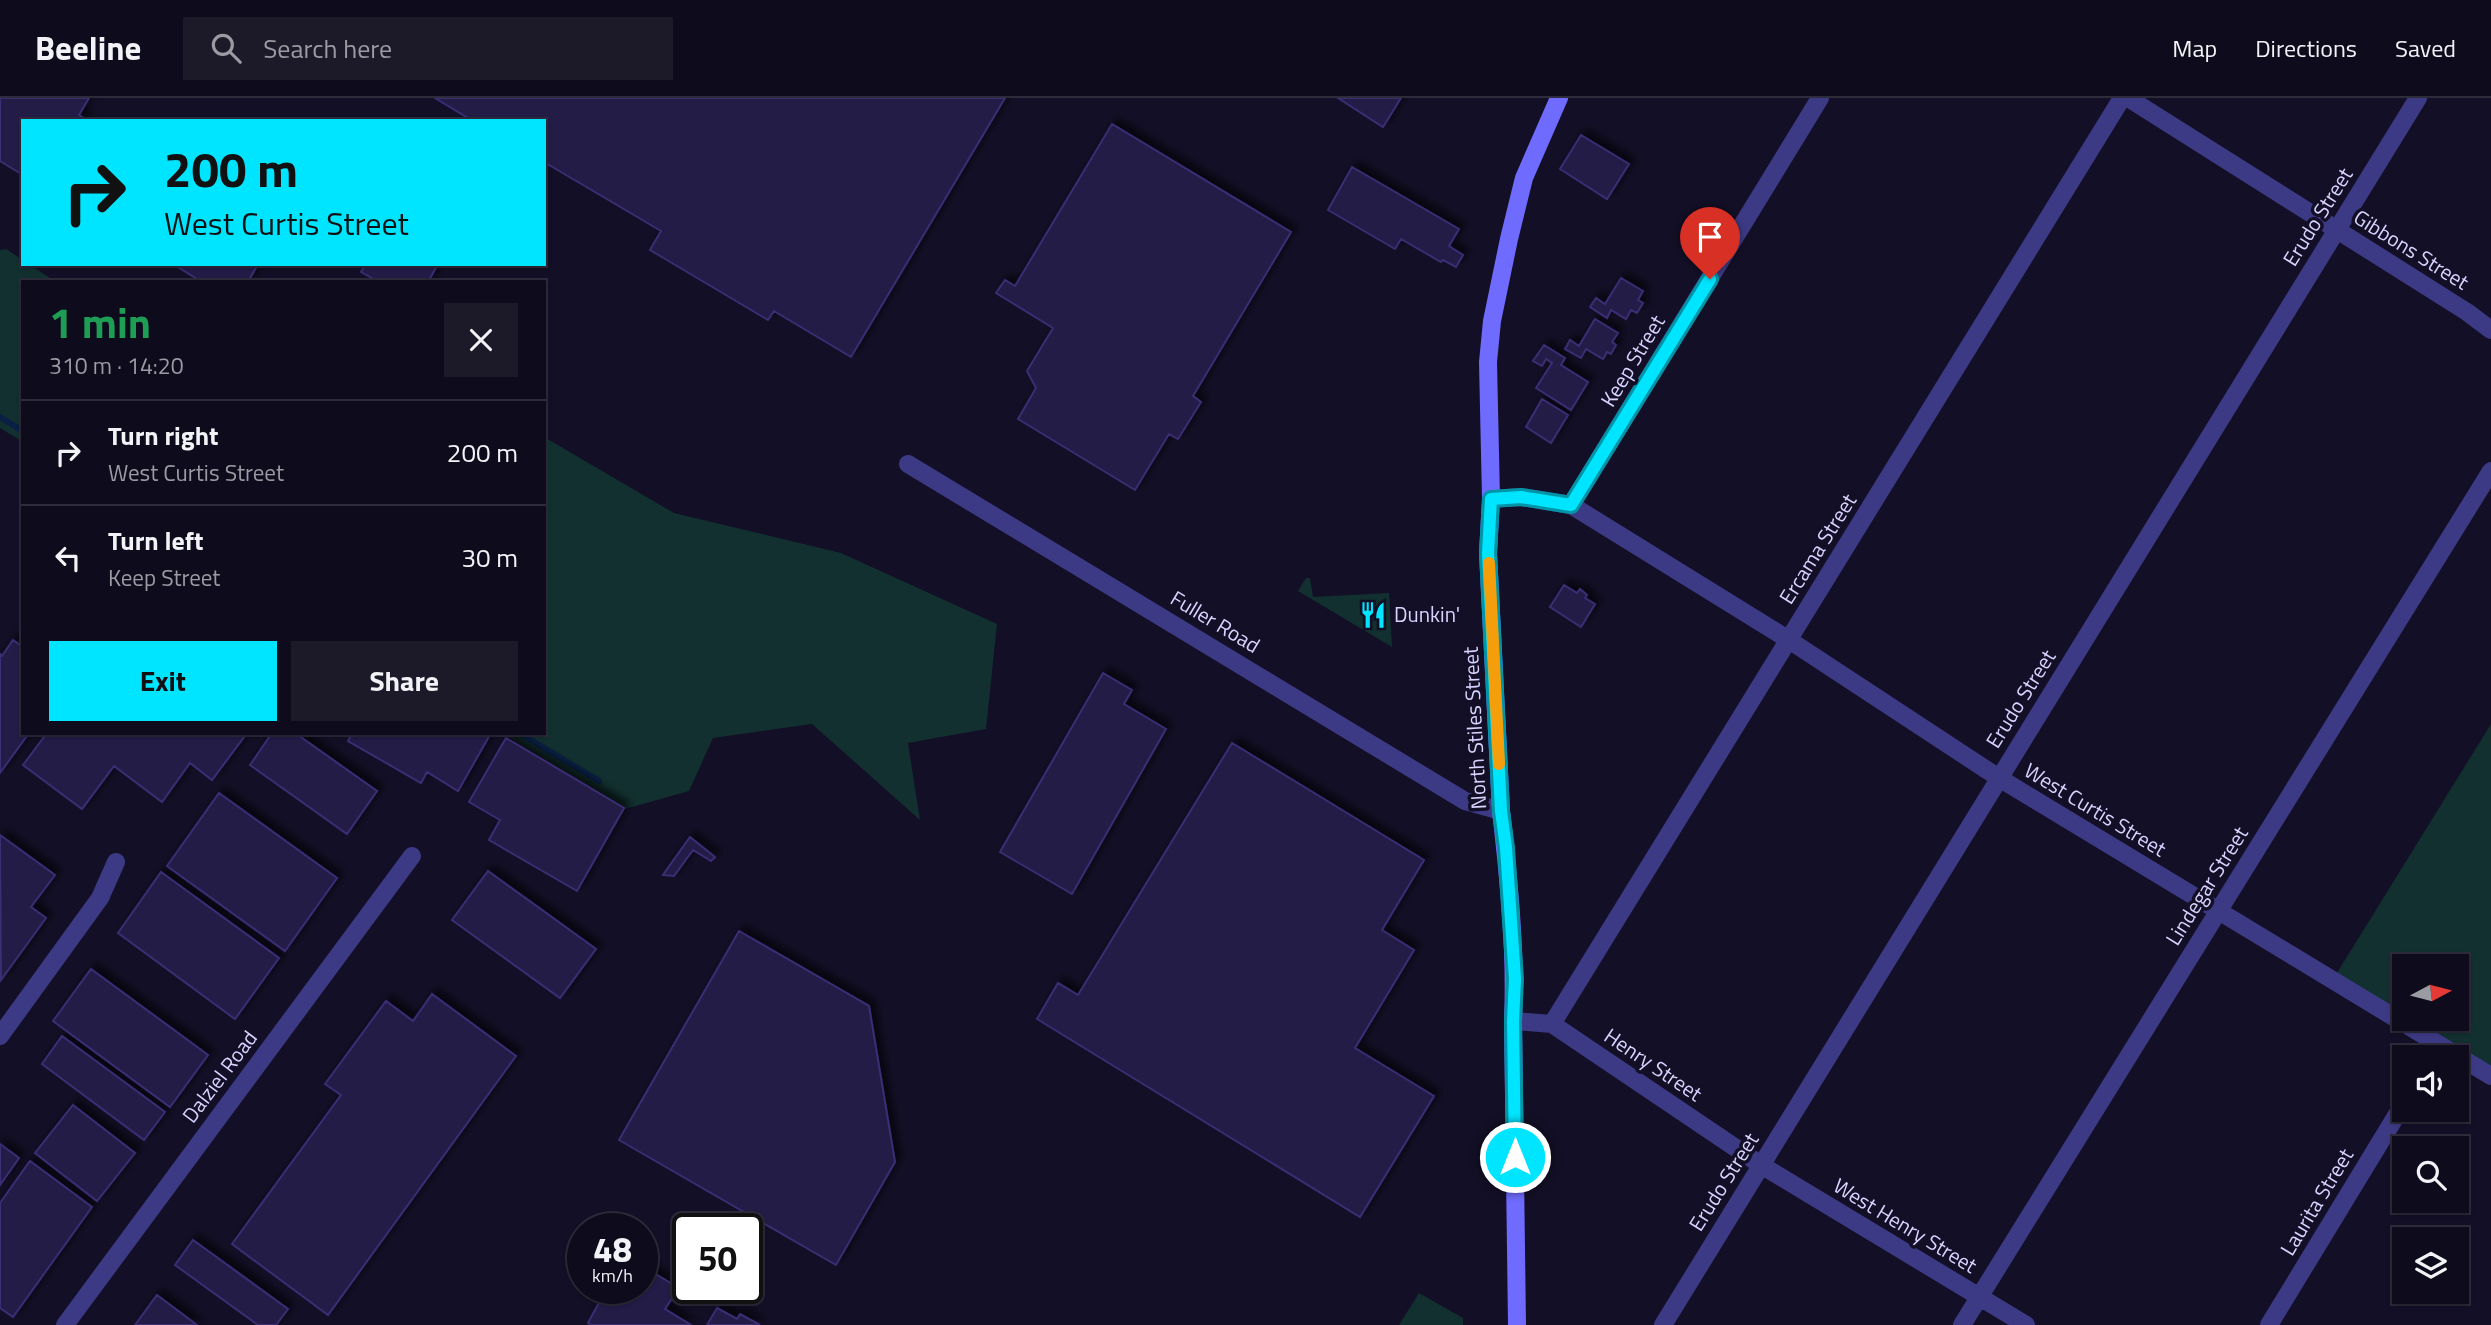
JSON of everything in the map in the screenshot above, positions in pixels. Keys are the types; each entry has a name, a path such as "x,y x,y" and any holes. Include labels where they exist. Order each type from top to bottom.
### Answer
{"main road":[{"name":"North Stiles Street","path":"1517,1325 1513,1021 1515,979 1501,811 1488,553 1491,499 1488,362 1492,321 1524,178 1559,98"}],"street":[{"name":"Keep Street","path":"1571,505 1820,98"},
{"name":"Ercama Street","path":"1552,1024 2122,98"},
{"name":"Gibbons Street","path":"2128,98 2467,312 2491,330"},
{"name":"Erudo Street","path":"1663,1325 2418,98"},
{"name":"Fuller Road","path":"908,464 1465,801 1501,811"},
{"name":"Lindegar Street","path":"1962,1325 2491,471"},
{"name":"West Curtis Street","path":"1491,499 1521,497 1571,505 1789,640 1999,778 2218,911 2427,1045"},
{"name":"Dalziel Road","path":"65,1325 412,856"},
{"path":"0,1036 100,898 116,862"},
{"name":"Henry Street","path":"1513,1021 1552,1024 1761,1165"},
{"name":"West Curtis Street","path":"2469,1066 2491,1076"},
{"name":"Laurita Street","path":"2269,1325 2392,1122"},
{"name":"West Henry Street","path":"1761,1165 2026,1325"}],"green space":[{"path":"6,249 21,259 21,266 32,266 53,280 21,280 21,441 0,428 0,250"},
{"path":"546,438 674,513 841,553 997,624 986,729 908,743 920,820 812,724 713,738 689,791 625,809 504,735 546,735"},
{"path":"1306,578 1310,578 1313,597 1389,593 1392,647 1298,591"},
{"path":"2491,724 2491,1082 2469,1068 2469,1045 2433,1045 2411,1031 2469,1031 2469,954 2392,954 2392,1019 2332,981"},
{"path":"1419,1293 1463,1318 1463,1325 1399,1325"}],"building":[{"path":"0,98 89,98 79,115 85,119 21,119 21,174 0,161"},
{"path":"435,98 1005,98 851,357 774,311 768,320 650,250 661,231 546,163 546,119 470,119"},
{"path":"1338,98 1401,98 1383,127"},
{"path":"1112,124 1291,232 1193,396 1201,402 1178,439 1169,434 1135,490 1018,419 1036,388 1027,371 1053,328 996,293 1005,280 1015,286"},
{"path":"1581,135 1629,164 1607,199 1560,169"},
{"path":"1352,167 1459,229 1449,246 1463,255 1456,267 1443,260 1441,262 1401,239 1395,249 1328,210"},
{"path":"176,266 257,266 249,280 199,280"},
{"path":"365,266 437,266 429,280 375,280 361,272"},
{"path":"1621,278 1643,291 1638,300 1643,303 1637,313 1631,310 1626,319 1611,310 1607,318 1590,307 1596,298 1605,304"},
{"path":"1595,319 1618,333 1612,342 1616,345 1611,354 1607,352 1603,359 1586,349 1581,358 1565,349 1570,340 1579,346"},
{"path":"1544,345 1565,358 1561,365 1588,382 1571,410 1536,388 1552,363 1546,359 1542,366 1533,361"},
{"path":"1542,399 1568,415 1551,443 1526,427"},
{"path":"1564,585 1577,593 1580,589 1587,595 1585,598 1595,604 1581,627 1550,607"},
{"path":"13,640 21,646 21,735 28,735 0,773 0,654 2,656"},
{"path":"1103,673 1132,690 1124,704 1166,729 1072,894 1000,852"},
{"path":"46,735 246,735 212,780 190,763 162,802 114,766 82,809 23,765"},
{"path":"271,735 298,735 377,791 347,834 250,765"},
{"path":"351,735 490,735 458,791 427,772 421,783 348,741"},
{"path":"506,738 624,808 577,891 489,840 500,820 469,802"},
{"path":"1232,743 1424,860 1382,930 1414,950 1355,1048 1434,1096 1360,1217 1037,1019 1058,983 1078,995"},
{"path":"219,793 337,878 285,951 167,866"},
{"path":"0,835 55,875 31,907 46,918 1,980"},
{"path":"690,837 715,857 711,861 693,850 674,876 663,875"},
{"path":"488,871 596,949 560,998 452,920"},
{"path":"161,872 279,958 235,1019 118,933"},
{"path":"739,931 869,1006 895,1162 836,1265 763,1223 763,1213 746,1213 619,1140"},
{"path":"91,969 208,1055 170,1107 53,1021"},
{"path":"432,994 516,1056 328,1315 232,1244 341,1095 325,1084 386,1001 413,1021"},
{"path":"62,1036 165,1112 144,1140 42,1064"},
{"path":"73,1105 135,1153 97,1201 35,1153"},
{"path":"0,1144 19,1158 0,1185"},
{"path":"30,1161 92,1207 13,1317 0,1308 0,1203"},
{"path":"193,1240 288,1309 276,1325 258,1325 175,1265"},
{"path":"658,1276 672,1284 672,1298 665,1309 691,1325 591,1325 588,1323 598,1304 658,1304"},
{"path":"157,1295 197,1325 135,1325"},
{"path":"717,1308 737,1319 740,1314 760,1325 707,1325"}],"waterway":[{"path":"0,417 21,430"},
{"path":"522,735 599,781"}],"slow traffic":[{"path":"1489,563 1499,764"}],"place":[{"name":"Dunkin'","path":"1373,615"}],"route":[{"path":"1515,1157 1515,979 1501,811 1488,553 1491,499 1521,497 1571,505 1710,279"}]}
